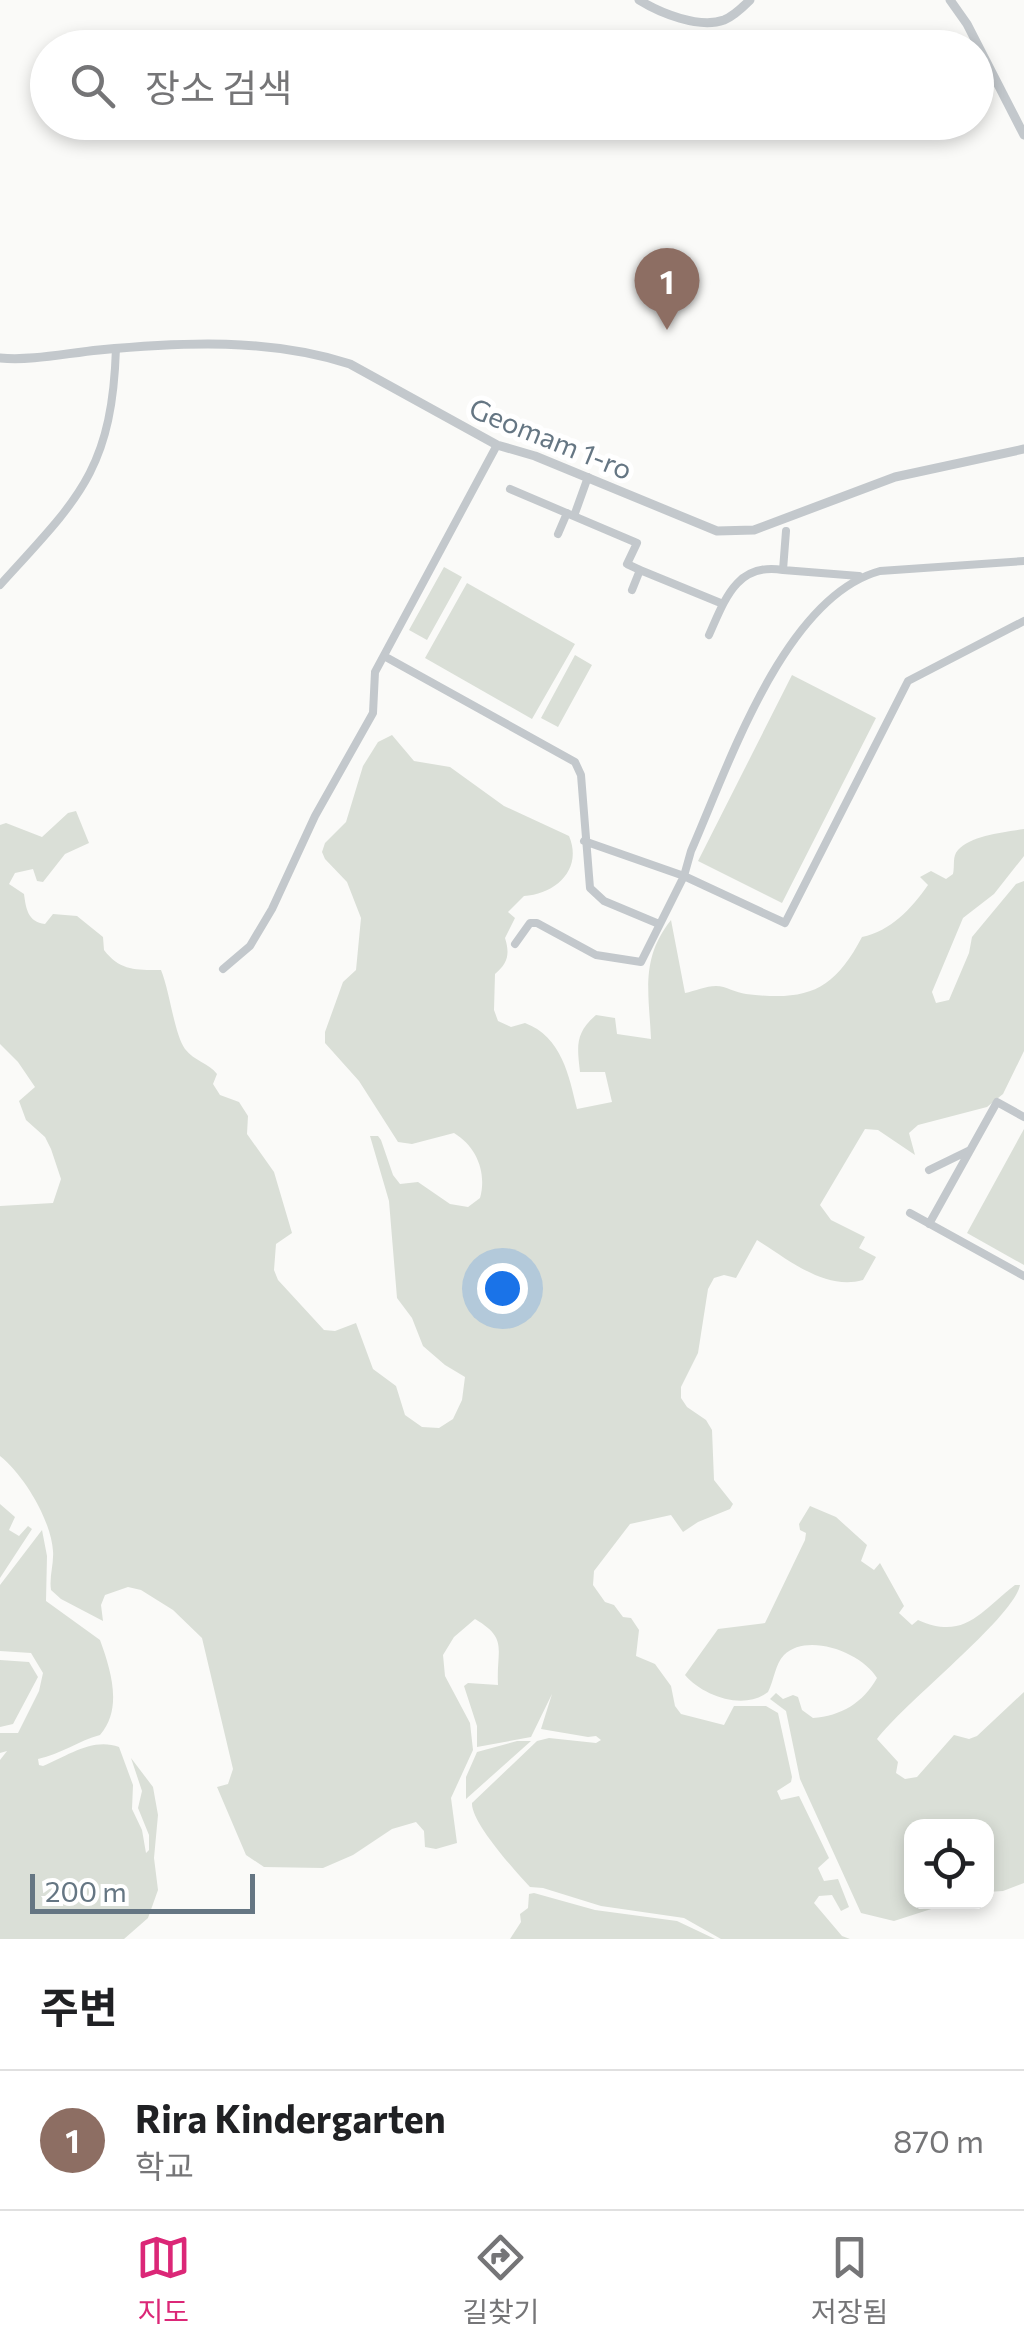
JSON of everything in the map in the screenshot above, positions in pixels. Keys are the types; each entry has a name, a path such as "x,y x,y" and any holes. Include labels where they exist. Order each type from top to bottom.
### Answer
{"street":[{"path":"639,0 668,14 714,22 726,19 750,0"},
{"path":"950,0 971,30"},
{"path":"994,76 1024,135"},
{"name":"Geomam 1-ro","path":"0,358 227,344 328,356 350,364 497,445 535,456 717,531 737,532 782,520 895,477 1024,449"},
{"path":"0,585 72,506 87,481 109,424 116,348"},
{"path":"224,969 250,946 373,713 373,682 384,656 497,445"},
{"path":"558,534 588,477"},
{"path":"510,489 637,543 628,564 722,604"},
{"path":"783,570 786,530"},
{"path":"709,635 722,604 738,581 766,567 860,576 880,571 1024,561"},
{"path":"632,590 640,570"},
{"path":"516,944 530,923 536,923 596,955 641,962 684,876 732,756 794,640 814,612 860,576"},
{"path":"584,840 684,876 785,923 908,681 1024,621"},
{"path":"384,656 575,762 581,775 590,888 604,901 659,924"},
{"path":"930,1224 997,1102 1024,1117"},
{"path":"929,1170 971,1149"},
{"path":"910,1214 1024,1276"}],"shaded area":[{"path":"444,567 462,577 427,640 409,630"},
{"path":"467,583 575,644 532,719 425,658"},
{"path":"575,655 592,665 558,727 541,718"},
{"path":"792,675 876,718 782,903 698,861"},
{"path":"392,735 414,761 450,767 504,806 569,836 572,859 564,878 546,890 524,896 508,912 515,918 505,938 507,958 495,974 494,1010 498,1021 511,1027 525,1023 548,1038 562,1059 577,1109 612,1102 605,1072 580,1072 579,1040 596,1015 615,1018 617,1034 651,1039 651,963 661,934 671,920 685,993 716,986 767,996 802,994 829,981 862,937 882,930 907,910 928,885 920,877 931,871 946,879 953,874 955,855 964,845 989,835 1024,829 1024,856 994,894 963,918 932,992 936,1003 949,1000 972,937 1016,884 1024,881 1024,1051 1003,1094 987,1107 918,1125 909,1133 915,1155 878,1130 865,1129 820,1205 831,1220 865,1237 859,1248 876,1257 863,1280 821,1277 757,1240 736,1278 714,1278 708,1289 698,1353 681,1387 681,1398 712,1430 714,1480 733,1504 683,1532 671,1515 630,1524 594,1571 593,1585 605,1602 614,1605 623,1617 631,1618 639,1630 636,1656 655,1664 671,1686 681,1714 724,1725 734,1706 766,1706 778,1713 792,1777 777,1791 781,1800 799,1796 829,1858 818,1868 824,1881 838,1879 849,1907 841,1911 832,1895 819,1896 814,1903 842,1936 850,1939 721,1939 684,1918 601,1906 530,1887 486,1834 472,1803 537,1741 601,1740 596,1736 541,1729 552,1694 531,1737 477,1747 477,1726 464,1686 498,1685 499,1654 493,1633 475,1619 454,1637 443,1655 445,1676 470,1723 473,1750 451,1798 457,1843 436,1849 425,1847 424,1831 416,1822 392,1829 353,1855 323,1868 264,1867 246,1855 217,1787 228,1784 233,1769 202,1638 173,1610 141,1590 128,1587 105,1595 101,1605 103,1621 51,1590 53,1551 42,1512 27,1486 0,1456 0,1206 53,1203 61,1179 45,1137 26,1120 19,1101 35,1087 0,1044 0,825 6,823 42,837 68,813 76,811 89,843 65,854 43,882 37,881 33,869 15,873 9,884 24,894 27,910 35,921 45,924 53,914 77,916 103,937 104,950 122,966 161,970 185,1049 217,1074 213,1084 220,1095 239,1102 248,1116 247,1134 274,1172 292,1233 276,1244 274,1270 278,1280 324,1330 335,1331 356,1323 373,1369 396,1386 405,1415 422,1427 439,1428 453,1419 462,1400 465,1377 423,1346 412,1318 397,1298 389,1201 370,1136 381,1140 400,1184 418,1182 450,1204 468,1207 480,1198 482,1179 478,1161 454,1133 412,1144 398,1142 359,1081 325,1043 325,1032 343,982 356,970 361,918 347,882 322,852 325,843 346,822 363,766 378,742"},
{"path":"1024,1129 1024,1265 967,1233"},
{"path":"0,1504 15,1517 9,1530 19,1536 28,1526 32,1529 0,1578"},
{"path":"810,1506 836,1517 867,1545 861,1561 874,1570 880,1563 904,1606 899,1613 912,1625 918,1620 934,1626 960,1625 1020,1585 999,1618 877,1739 898,1762 896,1773 905,1779 917,1777 954,1735 969,1739 977,1736 1024,1692 1024,1883 994,1892 994,1819 904,1819 904,1909 931,1909 894,1921 861,1913 800,1779 786,1711 770,1699 776,1693 783,1699 793,1695 798,1697 802,1710 813,1718 823,1717 858,1701 877,1678 847,1654 807,1645 784,1655 768,1692 758,1698 736,1701 713,1695 685,1675 718,1629 765,1623 805,1540 806,1533 799,1524"},
{"path":"42,1530 47,1556 46,1601 100,1640 111,1676 113,1701 100,1735 38,1759 39,1765 90,1746 119,1747 133,1785 132,1809 142,1830 146,1853 149,1835 138,1808 142,1791 131,1758 153,1787 158,1815 154,1858 158,1890 148,1918 124,1939 0,1939 0,1760 7,1751 0,1753 0,1733 18,1733 39,1691 43,1673 31,1653 0,1651 0,1585"},
{"path":"0,1660 29,1662 38,1677 13,1724 0,1727"},
{"path":"531,1741 466,1799 466,1777 477,1752"},
{"path":"529,1894 595,1910 677,1921 715,1939 510,1939 521,1922 520,1914 528,1908"}],"place":[{"name":"Rira Kindergarten","path":"667,330"}]}
